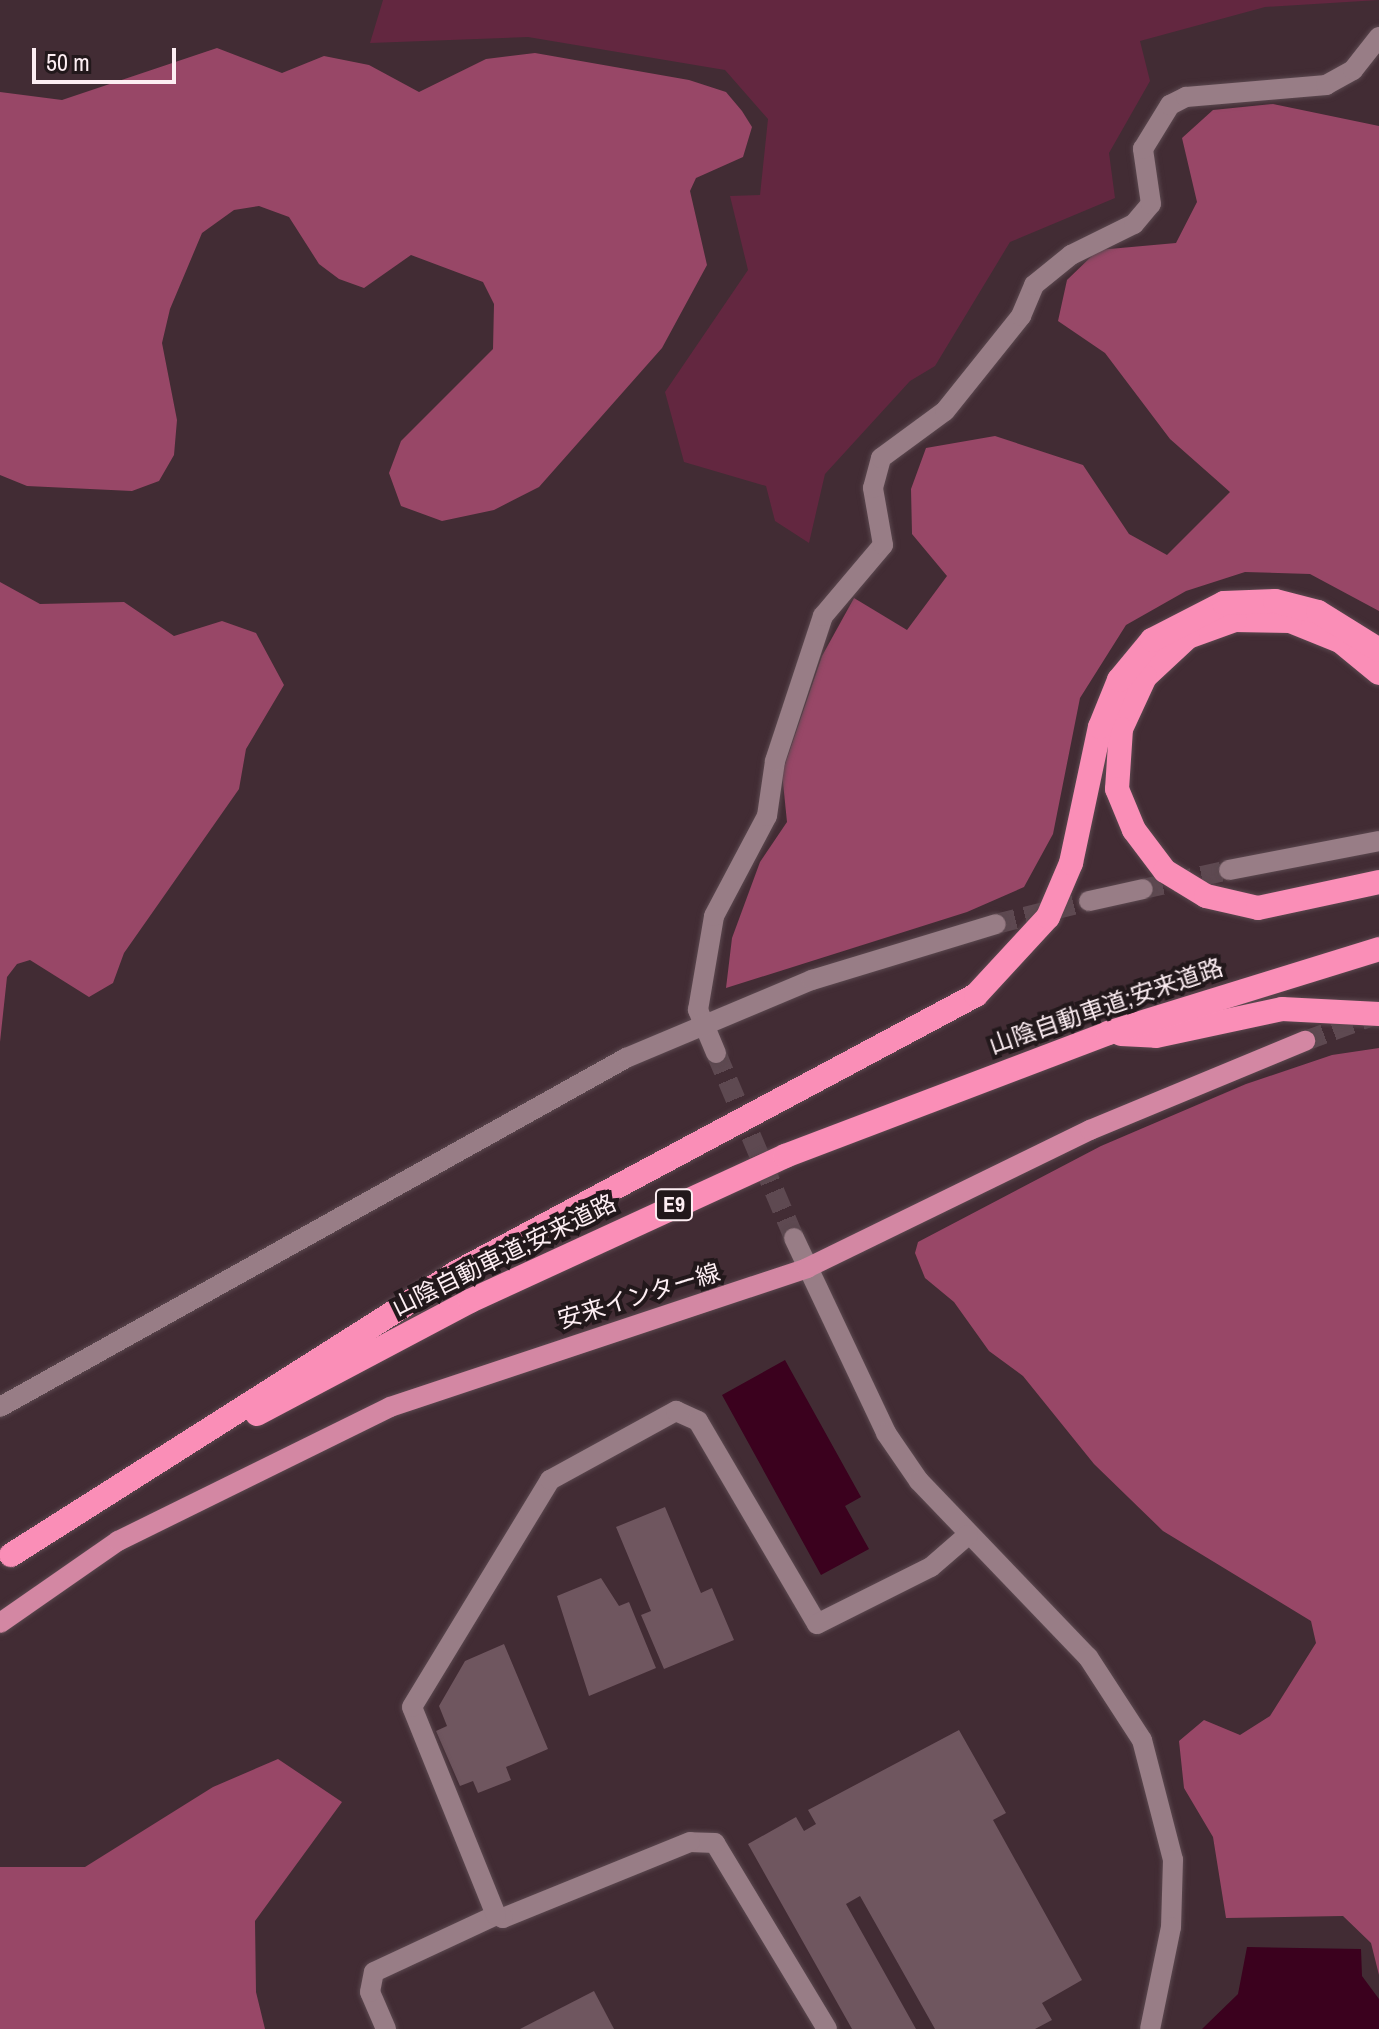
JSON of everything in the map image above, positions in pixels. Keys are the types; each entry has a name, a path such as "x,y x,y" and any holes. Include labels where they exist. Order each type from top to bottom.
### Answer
{"highway":[{"path":"6,1558 457,1272 976,995 1048,917 1071,863 1100,727 1119,680 1152,640 1224,603 1275,601 1318,612 1379,650"},
{"path":"1379,673 1340,641 1290,621 1235,620 1188,637 1145,677 1127,716 1117,789 1134,830 1165,871 1206,896 1258,908 1379,882"},
{"name":"山陰自動車道;安来道路","path":"6,1558 319,1380 629,1225 1108,1033 1379,949"},
{"path":"1108,1033 1156,1036 1282,1009 1379,1014"}],"main road":[{"name":"安来インター線","path":"0,1623 118,1541 390,1407 807,1268 1090,1130 1305,1041"}],"street":[{"path":"716,1053 698,1010 714,916 767,816 775,761 823,616 883,545 873,488 881,458 945,411 1021,316 1034,285 1071,255 1134,224 1151,204 1143,149 1170,105 1186,97 1326,85 1353,70 1379,37"},
{"path":"1229,870 1379,841"},
{"path":"1089,901 1143,889"},
{"path":"0,1407 626,1058 812,980 996,924"},
{"path":"794,1238 886,1433 968,1535 1088,1657 1151,1762 1170,1826 1174,1894 1150,2029"},
{"path":"827,2029 715,1843 690,1842 503,1918 496,1915 412,1707 550,1480 686,1412 817,1624 931,1567 968,1535"},
{"path":"386,2029 370,1992 374,1972 496,1915"}],"shaded area":[{"path":"383,0 1379,0 1265,7 1140,41 1150,81 1109,153 1115,198 1010,242 935,366 910,381 825,474 809,543 775,521 766,486 684,462 665,392 748,270 730,196 760,195 768,119 725,70 528,37 370,43"},
{"path":"217,48 282,73 324,56 369,65 419,92 486,59 535,53 689,80 726,92 742,111 752,127 743,157 696,178 690,191 707,265 662,348 539,487 494,510 442,521 401,506 389,473 401,441 493,349 494,304 483,282 411,255 364,288 339,279 319,264 289,217 259,206 234,210 202,233 170,309 162,343 177,420 174,455 159,481 132,491 27,486 0,475 0,92 62,100"},
{"path":"1273,104 1379,126 1379,611 1310,574 1245,572 1186,591 1126,625 1080,698 1053,834 1024,887 967,912 726,988 732,938 760,862 787,822 782,773 822,656 854,598 907,630 947,576 912,534 911,489 926,448 995,436 1083,465 1129,534 1167,555 1230,492 1170,439 1105,353 1058,321 1067,280 1098,250 1176,243 1197,202 1182,138 1213,110"},
{"path":"0,582 40,604 124,602 174,636 222,621 256,633 284,685 246,749 239,789 124,953 113,983 89,997 30,960 17,964 7,977 0,1042"},
{"path":"1379,1048 1379,1975 1371,1943 1343,1916 1226,1918 1213,1837 1184,1788 1179,1741 1204,1720 1240,1735 1270,1716 1316,1643 1311,1621 1163,1531 1094,1464 1023,1376 989,1351 954,1302 925,1278 915,1253 918,1242 1101,1146 1246,1084 1332,1055"},
{"path":"785,1360 861,1497 845,1506 869,1549 821,1575 722,1395"},
{"path":"278,1759 342,1802 255,1921 256,1992 265,2029 0,2029 0,1867 85,1867 213,1787"},
{"path":"1247,1947 1361,1949 1362,1976 1379,1999 1379,2029 1202,2029 1238,1994"}],"building":[{"path":"665,1507 701,1593 712,1588 734,1640 664,1669 641,1615 651,1611 616,1527"},
{"path":"601,1578 619,1606 629,1602 656,1668 589,1696 557,1596"},
{"path":"504,1644 548,1749 506,1767 511,1780 478,1793 473,1781 460,1786 436,1731 447,1726 439,1706 465,1661"},
{"path":"959,1730 1006,1813 993,1820 1082,1980 1042,2003 1052,2020 1035,2029 935,2029 860,1896 846,1904 916,2029 852,2029 748,1844 796,1817 804,1831 816,1824 808,1810"},
{"path":"594,1991 614,2029 520,2029"}],"tunnel":[{"path":"1143,889 1229,870"},
{"path":"996,924 1089,901"},
{"path":"1305,1041 1375,1015"},
{"path":"716,1053 794,1238"}]}
